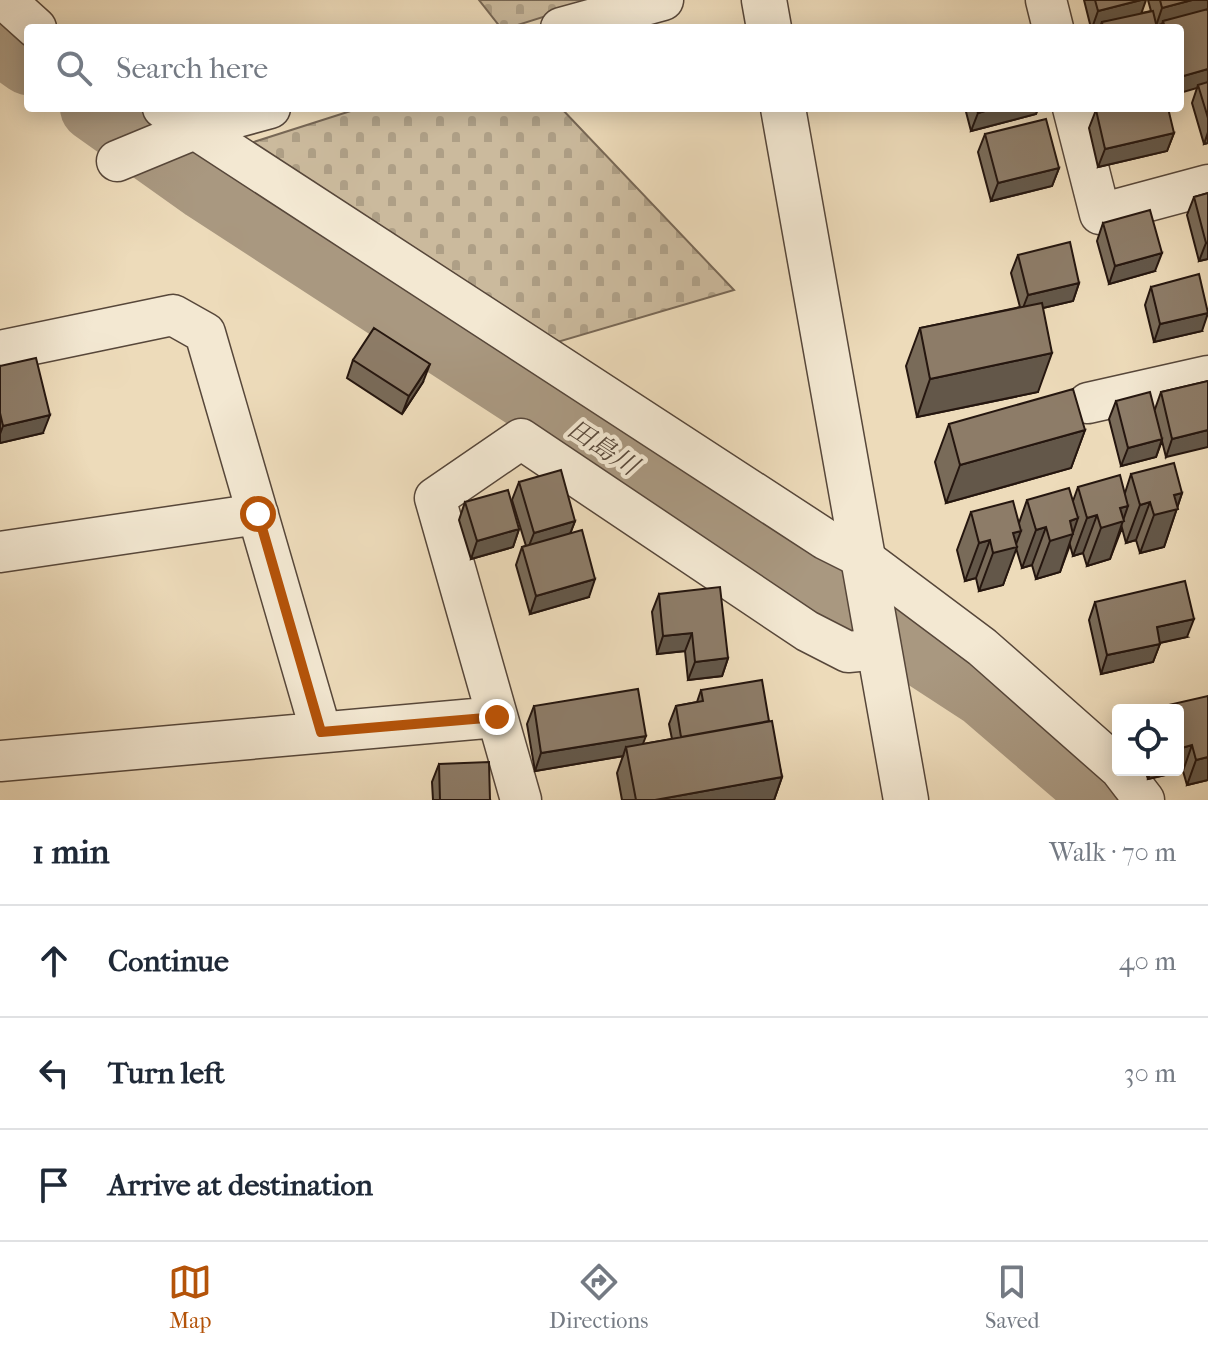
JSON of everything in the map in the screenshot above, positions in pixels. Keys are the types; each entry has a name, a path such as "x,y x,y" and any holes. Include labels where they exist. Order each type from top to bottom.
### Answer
{"street":[{"path":"5,0 32,24"},
{"path":"576,24 663,0"},
{"path":"764,0 768,24"},
{"path":"1046,0 1052,24"},
{"path":"170,112 812,530 863,558 982,647 1112,762"},
{"path":"117,161 197,128 255,112"},
{"path":"784,112 906,800"},
{"path":"1074,112 1100,214 1208,185"},
{"path":"0,351 173,315 205,333 321,732"},
{"path":"1088,403 1208,376"},
{"path":"521,800 435,498 521,439 807,631 848,652 879,649"},
{"path":"0,552 258,514"},
{"path":"0,761 497,717"},
{"path":"1125,776 1144,800"}],"green space":[{"path":"479,0 597,0 521,24 498,24"},
{"path":"348,112 565,112 734,290 544,346 235,148"}],"building":[{"path":"1095,0 1141,0 1098,11"},
{"path":"1160,0 1192,0 1162,8"},
{"path":"1208,9 1208,69 1184,76 1184,24 1164,24 1163,21"},
{"path":"1153,11 1156,24 1102,24"},
{"path":"1208,82 1208,118 1198,85"},
{"path":"1096,112 1169,112 1174,133 1105,149"},
{"path":"1046,119 1059,168 998,183 985,134"},
{"path":"1208,193 1208,242 1206,243 1194,197"},
{"path":"1150,210 1162,253 1115,266 1103,223"},
{"path":"1070,242 1079,283 1028,295 1018,255"},
{"path":"1199,274 1208,313 1160,324 1151,287"},
{"path":"1042,303 1052,353 930,379 920,328"},
{"path":"374,328 430,364 409,396 353,360"},
{"path":"36,358 50,415 3,426 0,366"},
{"path":"1208,381 1208,430 1172,439 1161,392"},
{"path":"1073,389 1085,430 960,465 949,424"},
{"path":"1150,392 1162,439 1128,448 1116,401"},
{"path":"1174,463 1182,493 1174,495 1178,509 1154,515 1150,502 1140,505 1131,474"},
{"path":"561,470 575,521 534,533 519,482"},
{"path":"1120,475 1128,506 1120,508 1124,521 1101,528 1097,515 1087,518 1078,487"},
{"path":"1069,488 1078,518 1070,521 1073,534 1050,541 1046,527 1036,530 1027,500"},
{"path":"508,490 519,529 477,541 465,502"},
{"path":"1013,501 1021,531 1013,533 1017,547 993,553 990,540 979,543 971,512"},
{"path":"582,530 595,579 536,596 522,547"},
{"path":"1185,581 1194,619 1157,627 1160,644 1107,655 1095,602"},
{"path":"720,587 728,658 695,662 692,633 663,636 659,594"},
{"path":"762,680 769,721 681,737 676,706 703,701 701,690"},
{"path":"638,689 646,736 541,753 534,706"},
{"path":"1208,696 1208,757 1196,760 1192,745 1184,747 1184,704 1173,704"},
{"path":"772,721 782,777 655,800 636,800 626,747"},
{"path":"489,762 490,800 440,800 439,764"}],"waterway":[{"name":"田島川","path":"0,42 24,59"},
{"name":"田島川","path":"99,112 204,187 983,694 1090,786 1100,800"}],"route":[{"path":"258,514 321,732 497,717"}]}
